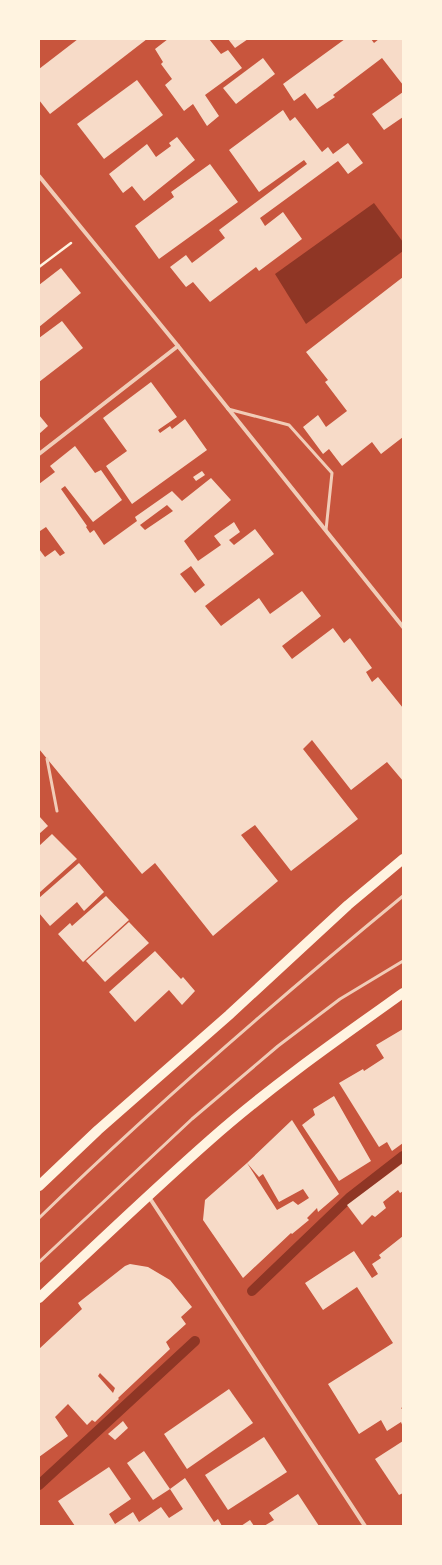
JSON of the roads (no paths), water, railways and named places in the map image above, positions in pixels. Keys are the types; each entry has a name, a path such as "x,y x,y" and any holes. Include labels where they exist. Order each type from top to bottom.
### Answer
{"main road":[{"path":"39,1186 98,1130 229,1015 348,905 403,859"},
{"path":"39,1298 210,1139 292,1072 403,994"}],"street":[{"path":"39,176 178,346 403,627"},
{"path":"39,454 178,346"},
{"path":"149,1196 365,1526"}],"lane":[{"path":"228,409 289,425 332,473 326,530"},
{"path":"48,759 57,811"},
{"path":"39,1218 103,1156 184,1083 311,972 403,896"},
{"path":"39,1262 192,1119 278,1046 340,999 403,961"}],"waterway":[{"path":"252,1291 349,1198 403,1156"},
{"path":"39,1485 195,1341"}]}
